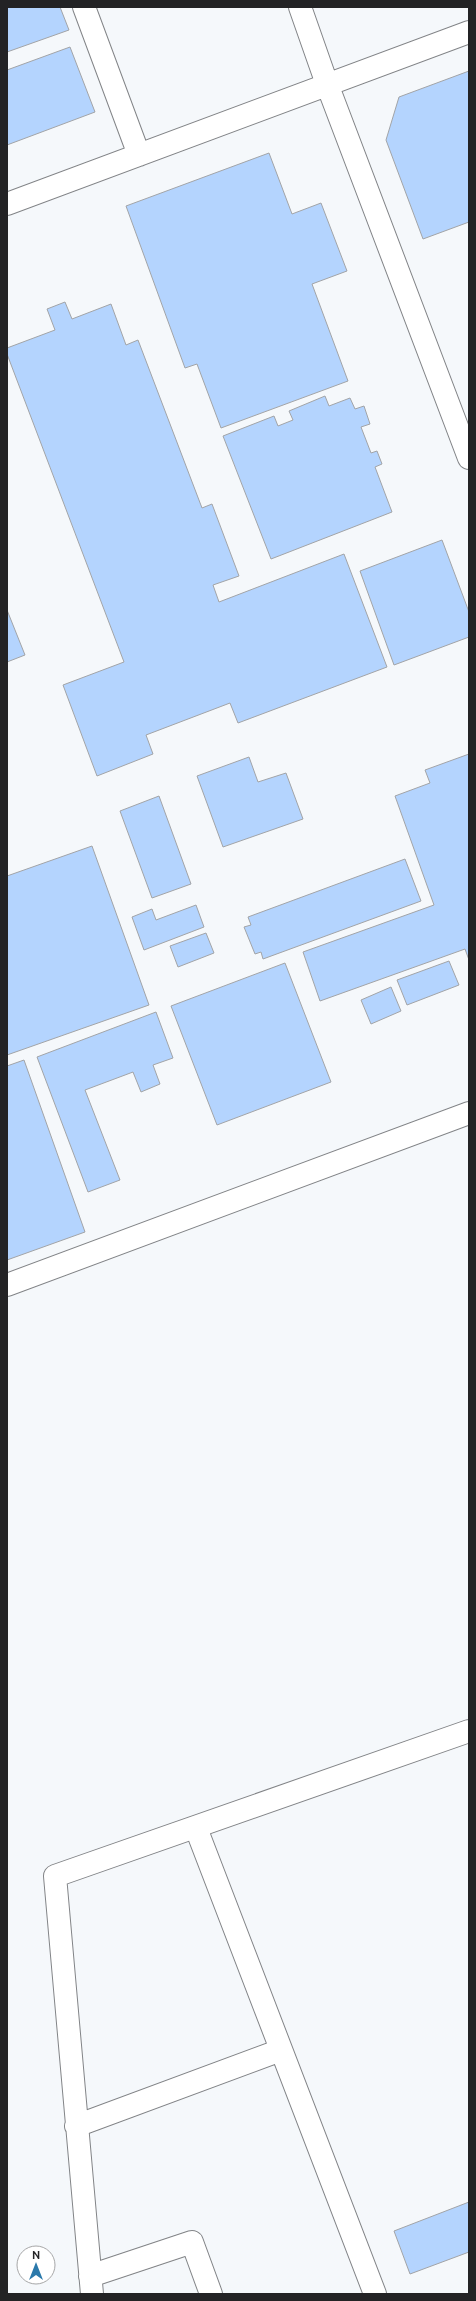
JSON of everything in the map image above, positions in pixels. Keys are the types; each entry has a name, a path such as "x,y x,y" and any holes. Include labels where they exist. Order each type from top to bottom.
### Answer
{"street":[{"path":"84,7 139,155"},
{"path":"300,7 327,84 469,458"},
{"path":"7,204 469,32"},
{"path":"7,1285 469,1113"},
{"path":"211,2294 192,2242 91,2285 54,1876 468,1733"},
{"path":"196,1828 375,2294"},
{"path":"76,2126 281,2050"}],"building":[{"path":"7,7 60,7 69,30 7,52"},
{"path":"70,47 95,112 7,145 7,70"},
{"path":"469,71 469,222 423,239 386,140 399,97"},
{"path":"269,153 292,214 321,203 347,271 312,284 348,381 221,428 197,364 185,368 126,206"},
{"path":"65,302 72,319 111,304 126,345 138,340 202,508 212,504 239,576 213,585 219,602 344,554 387,667 238,723 230,703 146,735 153,754 97,776 63,685 124,662 7,354 7,348 55,330 47,309"},
{"path":"325,396 329,406 350,398 355,409 364,406 370,424 361,427 371,453 377,451 382,464 375,467 392,512 271,559 223,436 274,416 278,426 293,420 289,411"},
{"path":"442,540 469,612 469,637 394,665 360,571"},
{"path":"7,610 25,655 7,662"},
{"path":"469,754 469,960 465,949 320,1001 303,952 434,905 395,796 430,783 425,770"},
{"path":"249,757 258,782 286,773 303,819 223,847 197,776"},
{"path":"159,796 191,884 152,898 120,811"},
{"path":"92,846 149,1005 7,1055 7,876"},
{"path":"405,859 421,901 263,959 261,952 255,954 244,927 251,925 248,917"},
{"path":"196,905 204,927 144,950 132,917 152,909 156,920"},
{"path":"206,933 214,953 178,967 170,946"},
{"path":"449,961 459,985 407,1005 397,980"},
{"path":"285,963 331,1082 217,1125 171,1006"},
{"path":"391,987 401,1011 371,1024 361,1000"},
{"path":"156,1012 173,1058 153,1065 160,1084 141,1092 133,1072 85,1090 120,1180 88,1192 37,1057"},
{"path":"24,1060 85,1232 7,1260 7,1066"},
{"path":"469,2202 469,2252 410,2274 394,2231"}]}
